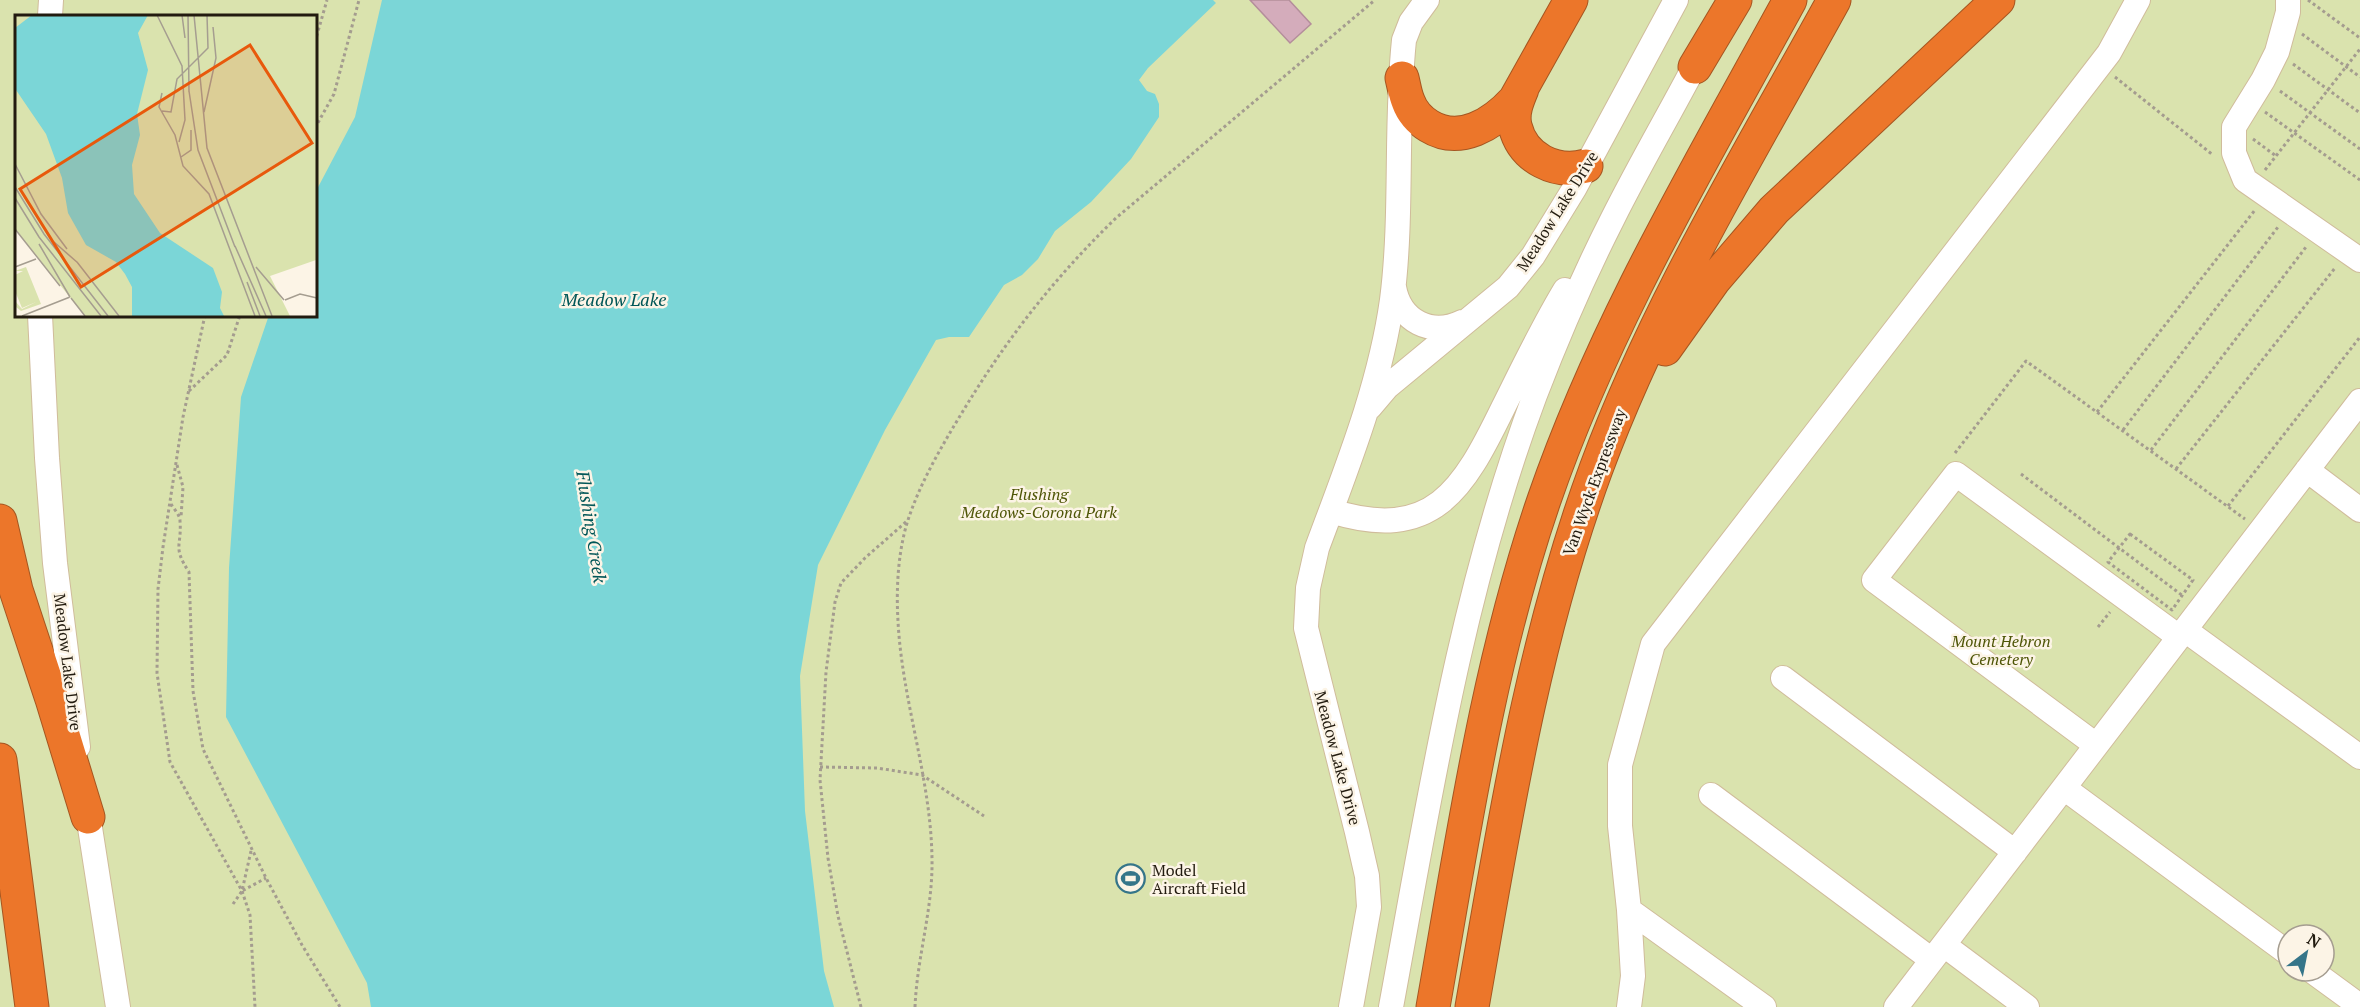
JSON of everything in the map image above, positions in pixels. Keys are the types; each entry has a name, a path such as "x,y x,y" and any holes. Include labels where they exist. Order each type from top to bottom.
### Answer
{"highway":[{"path":"1695,67 1735,0"},
{"path":"1432,1007 1492,690 1518,584 1547,491 1579,407 1618,319 1790,0"},
{"name":"Van Wyck Expressway","path":"1472,1007 1516,763 1540,653 1565,558 1615,422 1653,335 1679,283 1834,0"},
{"path":"1615,422 1702,296 1751,236 1808,177 1998,0"},
{"path":"1402,78 1407,101 1422,122 1445,133 1470,132 1506,109 1521,89 1570,1"},
{"path":"1521,89 1516,104 1515,125 1519,137 1527,148 1534,156 1552,167 1564,170 1586,166"},
{"path":"0,521 16,590 88,817"},
{"path":"0,760 32,1007"}],"street":[{"path":"50,15 51,0"},
{"path":"1427,0 1416,13 1407,31 1403,52 1394,279 1396,297 1406,315 1416,322 1437,328 1459,324 1468,318"},
{"name":"Meadow Lake Drive","path":"1366,411 1387,387 1508,286 1521,271 1543,240 1586,166 1676,0"},
{"path":"1391,1007 1444,719 1485,551 1536,394 1573,304 1613,218 1730,0"},
{"path":"1629,1007 1632,976 1629,910 1620,826 1620,765 1653,644 2109,53 2138,0"},
{"path":"2287,11 2277,52 2264,80 2249,100 2234,127 2234,153 2255,187 2354,256"},
{"path":"1331,511 1369,520 1394,521 1411,517 1431,508 1450,495 1462,483 1482,451 1553,309 1613,218"},
{"name":"Meadow Lake Drive","path":"1351,1007 1369,908 1369,894 1357,832 1306,628 1305,608 1311,569 1366,411 1385,341 1394,279"},
{"name":"Meadow Lake Drive","path":"40,316 46,458 56,563 88,817 118,1007"},
{"path":"1896,1007 2182,634 2191,603 2261,530 2360,401"},
{"path":"2307,470 2360,510"},
{"path":"2097,745 1874,580 1956,474 2360,757"},
{"path":"1782,678 2015,852"},
{"path":"2064,788 2276,944"},
{"path":"1711,795 1938,952 2027,1007"},
{"path":"1629,910 1764,1007"},
{"path":"2328,983 2360,1006"}],"path":[{"path":"316,38 327,0"},
{"path":"316,126 333,94 358,0"},
{"path":"915,1007 928,916 932,859 922,775 898,622 900,562 908,519 924,479 980,382 1009,339 1085,248 1125,210 1375,0"},
{"path":"2308,0 2360,38"},
{"path":"2287,11 2346,67 2360,77"},
{"path":"2097,412 2255,187 2360,49"},
{"path":"2277,52 2360,113"},
{"path":"2099,65 2255,187"},
{"path":"2264,80 2360,149"},
{"path":"2249,100 2360,180"},
{"path":"2123,430 2290,212"},
{"path":"2151,450 2318,231"},
{"path":"2176,469 2354,256"},
{"path":"205,316 188,392 158,589 157,673 170,762 242,891 250,915 255,1007"},
{"path":"188,392 226,355 240,316"},
{"path":"2228,506 2360,337"},
{"path":"1956,474 1944,467 2026,361 2261,530"},
{"path":"176,463 183,487 178,543 180,558 189,572 193,691 203,749 266,878 302,945 340,1007"},
{"path":"2021,474 2191,603"},
{"path":"170,503 181,519"},
{"path":"861,1007 838,916 828,858 820,767 826,672 841,583 908,519"},
{"path":"2130,534 2193,580 2191,603 2172,610 2108,562 2130,534"},
{"path":"820,767 877,768 922,775 984,816"},
{"path":"233,904 242,891 252,849"},
{"path":"242,891 266,878"}],"green space":[{"name":"Flushing Meadows-Corona Park","path":"0,0 2360,0 2360,1007 0,1007"}],"water":[{"name":"Meadow Lake","path":"382,0 1213,0 1216,3 1148,68 1139,80 1147,91 1155,94 1159,104 1159,117 1131,159 1091,202 1055,231 1038,259 1022,275 1004,285 969,337 949,337 936,340 885,430 818,565 800,676 805,811 824,971 834,1007 371,1007 367,983 226,717 229,568 241,397 269,316 316,316 316,191 355,117"}],"building":[{"path":"1250,0 1289,0 1311,24 1290,43"}],"place":[{"name":"Model Aircraft Field","path":"1131,879"}],"water label":[{"name":"Flushing Creek","path":"591,527"}],"park label":[{"name":"Mount Hebron Cemetery","path":"2001,650"}]}
